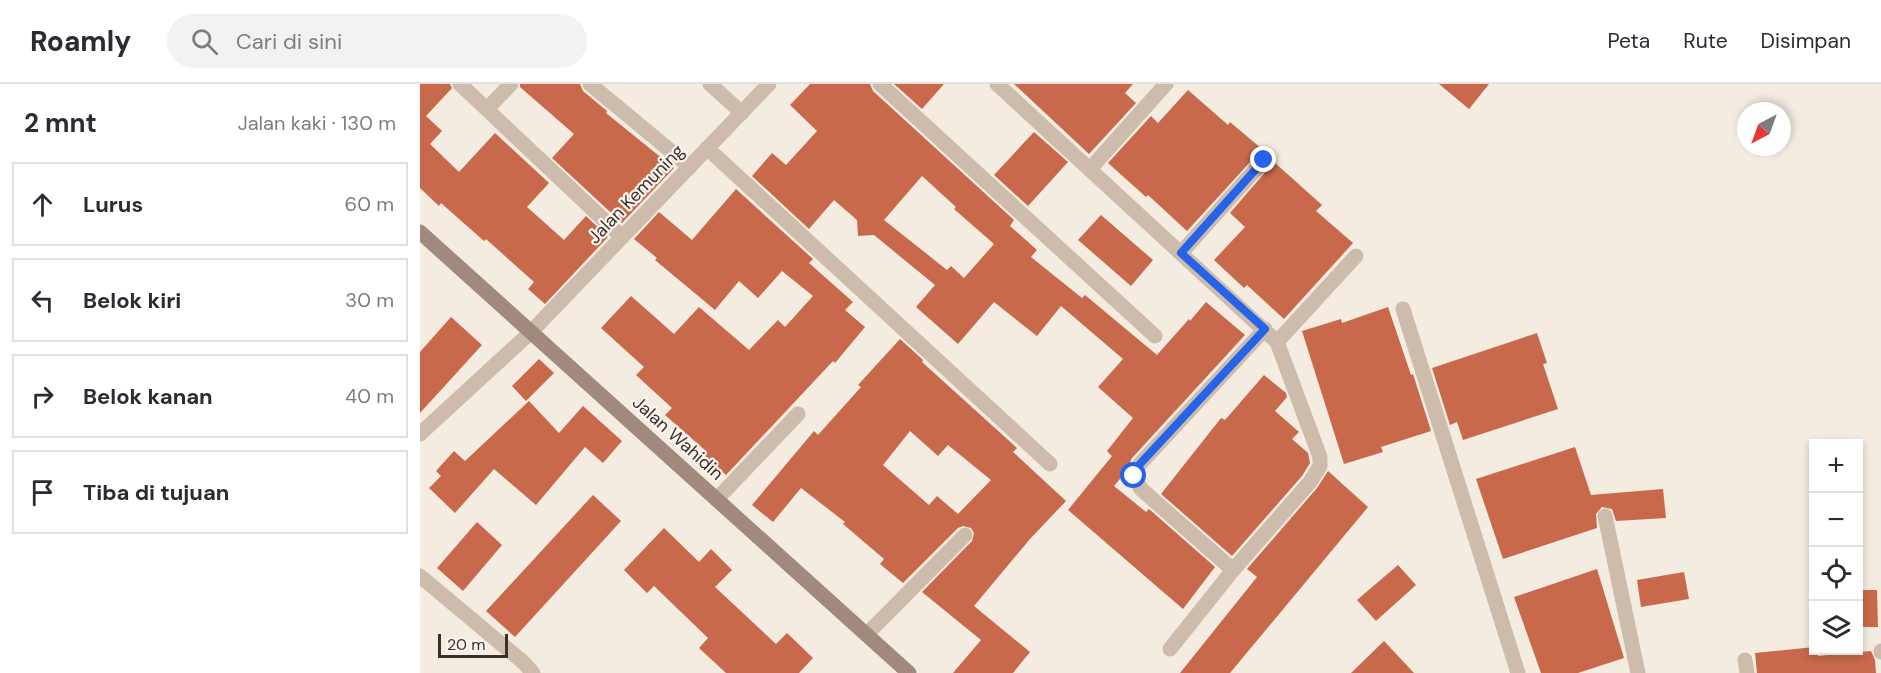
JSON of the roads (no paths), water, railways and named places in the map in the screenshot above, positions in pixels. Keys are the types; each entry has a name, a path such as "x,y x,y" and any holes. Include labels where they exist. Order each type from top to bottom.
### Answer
{"street":[{"path":"460,84 622,237"},
{"path":"487,109 511,84"},
{"path":"590,84 690,167"},
{"path":"710,84 742,113"},
{"name":"Jalan Kemuning","path":"420,434 531,332 770,84"},
{"path":"880,84 1155,336"},
{"path":"997,84 1277,342 1320,457 1320,466 1310,482 1233,570 1170,649"},
{"path":"1090,169 1166,84"},
{"path":"707,148 1050,464"},
{"path":"1181,253 1264,160"},
{"name":"Jalan Wahidin","path":"420,232 909,673"},
{"path":"1277,342 1356,256"},
{"path":"1403,309 1518,673"},
{"path":"1233,570 1141,489 1134,476 1139,465 1265,329"},
{"path":"717,499 798,414"},
{"path":"1605,516 1638,673"},
{"path":"867,634 965,535"},
{"path":"420,576 523,662 533,673"}]}
